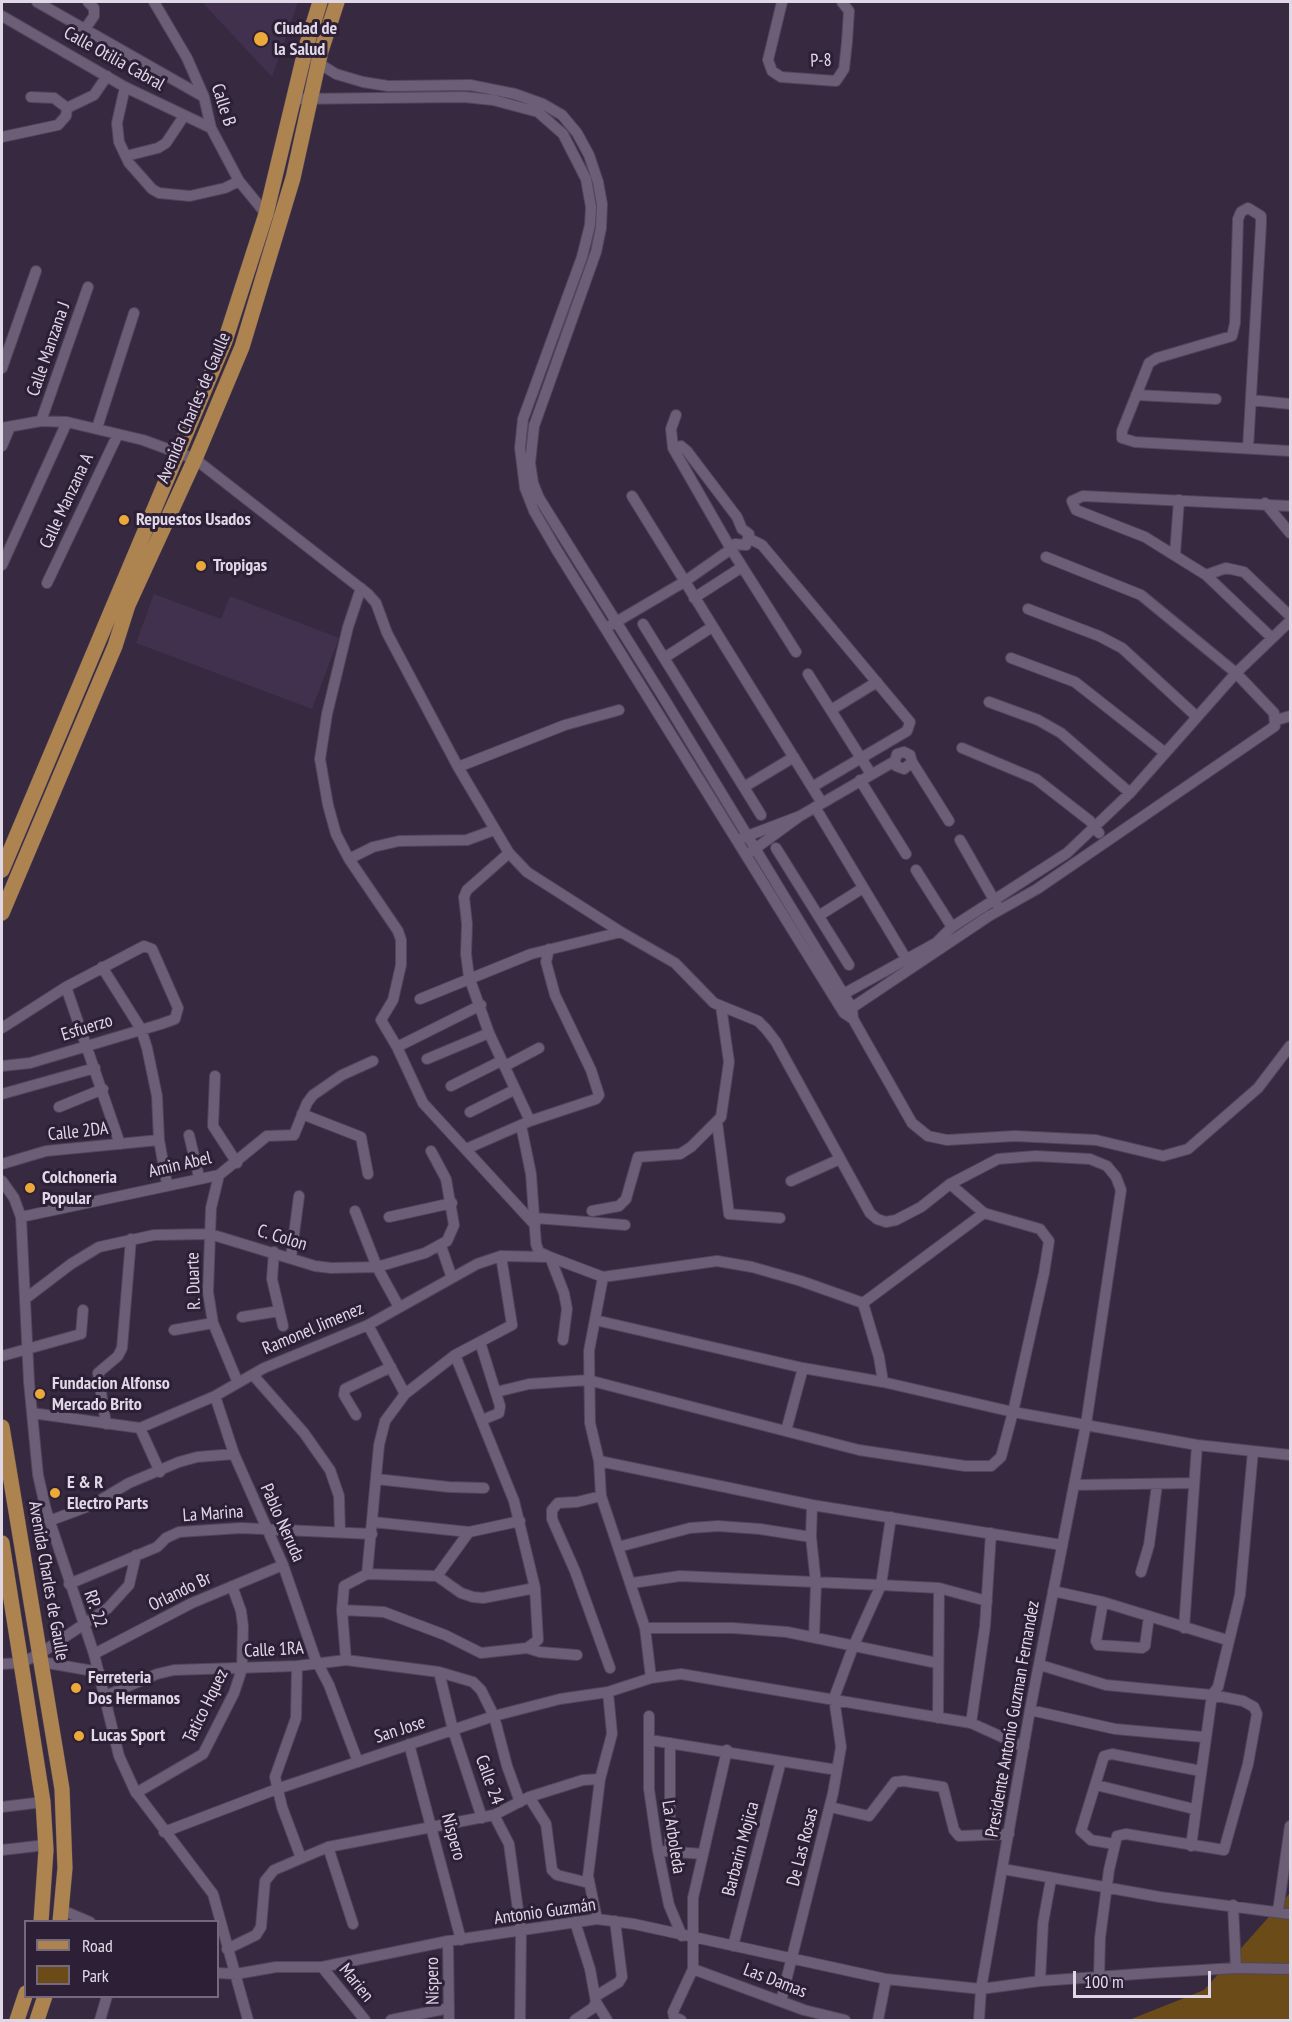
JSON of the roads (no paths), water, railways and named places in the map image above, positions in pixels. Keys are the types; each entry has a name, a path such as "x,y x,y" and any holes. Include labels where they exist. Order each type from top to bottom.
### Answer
{"main road":[{"name":"Avenida Charles de Gaulle","path":"2,870 225,341 266,214 303,58 320,2"},
{"name":"Avenida Charles de Gaulle","path":"2,914 115,646 128,604 195,459 242,347 294,178 319,62 337,2"},
{"path":"225,341 242,347"},
{"name":"Avenida Charles de Gaulle","path":"2,1426 62,1789 65,1868 61,1916"},
{"path":"2,1543 43,1803 46,1845 41,1920"},
{"path":"17,2020 24,1998"},
{"path":"37,2020 44,1998"}],"street":[{"path":"37,2 204,97"},
{"path":"85,29 94,16 94,8 88,2"},
{"name":"Calle B","path":"154,2 187,58 204,97 211,128 239,181 266,214"},
{"name":"P-8","path":"782,2 768,60 772,71 781,77 836,81 842,76 849,11 842,2"},
{"name":"Calle Otilia Cabral","path":"2,16 125,87 211,128"},
{"path":"303,58 319,62 336,74 363,82 388,86 470,86 515,94 543,104 562,115 577,133 589,155 602,204 596,252 543,396 532,434 530,463 538,498 617,621 751,851 850,1013 912,1123 928,1136 947,1140 1015,1136 1096,1140 1163,1156 1188,1149 1258,1088 1290,1046"},
{"path":"67,108 94,95 107,76"},
{"path":"125,87 117,123 119,142 126,156 147,183 159,193 190,196 225,188 239,181"},
{"path":"32,97 54,98 67,108"},
{"path":"294,99 464,97 520,105 538,112 553,123 574,152 590,193 590,225 582,257 523,420 520,434 520,466 525,488 534,511 606,627 743,837"},
{"path":"2,137 58,125 66,116 67,108"},
{"path":"126,156 158,148 166,143 184,116"},
{"path":"1248,448 1261,224 1261,216 1248,208 1241,212 1238,219 1235,322 1232,336 1156,358 1145,370 1122,431 1122,438 1126,441 1290,451"},
{"path":"2,368 36,271"},
{"name":"Calle Manzana J","path":"41,421 88,287"},
{"path":"97,428 134,313"},
{"path":"1136,395 1216,399"},
{"path":"1251,400 1290,404"},
{"path":"676,415 671,429 673,448 733,547 742,567 796,652"},
{"path":"2,446 6,427 41,421 67,422 118,434 195,459 361,588 376,603 387,633 458,767 509,853 527,872 621,932 675,963 688,973 703,993 721,1006 758,1021 776,1042 840,1159 791,1181"},
{"path":"2,565 67,422"},
{"name":"Calle Manzana A","path":"47,583 118,434"},
{"path":"673,448 681,447 687,451 737,517 742,529 750,538 762,545 905,714 910,727 862,759 812,787"},
{"path":"632,496 812,787 818,805 863,888 909,965"},
{"path":"1272,638 1206,574 1145,537 1076,510 1072,501 1083,496 1290,506"},
{"path":"1175,554 1179,500"},
{"path":"1264,503 1290,533"},
{"path":"733,547 734,534 742,529"},
{"path":"606,627 684,582 733,547 746,545 750,538"},
{"path":"1046,557 1142,595 1236,673 1274,712 1277,720"},
{"path":"694,598 742,567"},
{"path":"1206,574 1226,568 1244,572 1290,616"},
{"path":"361,588 348,627 327,714 320,759 336,834 349,859 398,930 401,940 402,949 396,991 389,1008 381,1019 398,1047 423,1104 535,1222 625,1225"},
{"path":"1028,609 1100,636 1122,648 1196,716"},
{"path":"850,1013 936,944 952,927 1047,868 1095,828 1130,793 1236,673 1290,621"},
{"path":"643,624 761,814"},
{"path":"664,658 712,627"},
{"path":"1011,658 1076,682 1164,752"},
{"path":"808,674 871,774"},
{"path":"831,710 877,682"},
{"path":"989,702 1038,720 1061,733 1130,793"},
{"path":"458,767 565,725 620,710"},
{"path":"839,996 909,965 1037,889 1104,841 1271,730 1277,720 1290,716"},
{"path":"962,748 1036,779 1090,821 1104,841"},
{"path":"751,851 800,816 895,761 897,754 904,752 910,755 912,762 950,821"},
{"path":"744,787 794,757"},
{"path":"860,780 906,854"},
{"path":"743,837 800,816"},
{"path":"349,859 373,847 399,841 467,840 495,830"},
{"path":"960,840 1000,910"},
{"path":"776,848 820,915 849,965"},
{"path":"509,853 467,890 464,897 469,977 526,1123 539,1252 550,1257 564,1293 567,1309 564,1340"},
{"path":"916,870 952,927"},
{"path":"820,915 863,888"},
{"path":"420,999 469,977 549,949 621,932"},
{"name":"Esfuerzo","path":"2,1066 30,1063 175,1019 178,1008 151,948 143,946 102,967"},
{"path":"466,1149 526,1123 596,1099 599,1095 591,1070 562,1014 555,995 546,962 549,949"},
{"path":"2,1028 102,967 141,1029 154,1076 159,1140 167,1184"},
{"path":"66,987 103,1089 120,1144"},
{"path":"398,1047 481,1005"},
{"path":"592,1210 619,1206 626,1199 638,1157 680,1154 691,1147 721,1117 729,1062 721,1006"},
{"path":"427,1059 489,1033"},
{"path":"451,1086 539,1048"},
{"name":"Amin Abel","path":"21,1217 77,1207 167,1184 219,1174 267,1136 294,1136 302,1114 314,1095 342,1075 374,1061"},
{"path":"2,1094 95,1068"},
{"path":"215,1076 214,1129 237,1162"},
{"path":"59,1107 103,1089"},
{"path":"471,1112 514,1090"},
{"path":"302,1114 361,1137 368,1174"},
{"path":"717,1122 729,1214 780,1218"},
{"path":"189,1135 200,1177"},
{"name":"Calle 2DA","path":"2,1164 46,1151 159,1140"},
{"path":"431,1151 446,1179 452,1203 454,1225 450,1237 441,1246 452,1278"},
{"name":"Presidente Antonio Guzman Fernandez","path":"840,1159 870,1213 886,1222 896,1220 921,1207 950,1184 998,1159 1036,1156 1090,1159 1107,1166 1116,1177 1121,1190 1086,1424 1030,1710 981,1989 979,2020"},
{"name":"R. Duarte","path":"219,1174 212,1201 208,1290 213,1323 238,1383"},
{"name":"RP. 22","path":"2,1181 14,1198 21,1217 32,1413 39,1481 49,1521 94,1654 119,1756 136,1794 209,1887 216,1900 248,2020"},
{"path":"496,1392 529,1384 588,1380 879,1453 964,1466 991,1466 1000,1457 1013,1413 1049,1241 1040,1229 984,1213 950,1184"},
{"path":"291,1257 299,1196"},
{"path":"389,1217 452,1203"},
{"path":"355,1211 377,1267 399,1307"},
{"path":"863,1304 984,1213"},
{"name":"C. Colon","path":"25,1299 71,1264 99,1247 131,1239 174,1233 210,1234 320,1267 377,1267 441,1246"},
{"path":"105,1424 98,1374 118,1356 122,1348 131,1239"},
{"path":"274,1252 272,1279 283,1326"},
{"path":"367,1574 379,1445 385,1421 405,1394 456,1355 512,1325 501,1256"},
{"name":"Ramonel Jimenez","path":"32,1413 140,1428 215,1396 295,1354 368,1325 477,1264 501,1256 550,1257 603,1277"},
{"path":"651,1678 645,1628 632,1583 601,1496 599,1461 590,1423 588,1380 603,1277 717,1261 791,1278 863,1304"},
{"path":"863,1304 879,1357 883,1382"},
{"path":"2,1356 82,1334 83,1310"},
{"path":"242,1317 279,1311"},
{"path":"595,1320 802,1368 883,1382 1013,1413 1197,1445 1290,1455"},
{"path":"174,1330 213,1323"},
{"path":"368,1325 405,1394"},
{"path":"480,1342 500,1411 482,1420"},
{"path":"342,1610 384,1612 445,1635 481,1653 534,1646 539,1632 535,1588 520,1521 508,1483 456,1355"},
{"path":"356,1415 345,1395 345,1389 391,1367"},
{"path":"786,1431 802,1368"},
{"path":"253,1375 326,1463 337,1490 340,1532"},
{"name":"Pablo Neruda","path":"215,1396 234,1454 283,1565 358,1762"},
{"path":"140,1428 160,1472"},
{"path":"1184,1628 1197,1445"},
{"path":"1191,1846 1204,1737 1212,1695 1218,1687 1227,1640 1233,1627 1240,1595 1253,1451"},
{"path":"49,1521 92,1505 129,1483 160,1472 186,1459 234,1454"},
{"path":"599,1461 812,1504 1062,1545"},
{"path":"376,1479 449,1487 484,1488"},
{"path":"1074,1485 1194,1483"},
{"path":"1141,1572 1149,1545 1157,1485"},
{"path":"601,1496 577,1502 558,1503 552,1510 552,1518 575,1571 610,1668"},
{"path":"812,1504 811,1537 816,1584 814,1637"},
{"path":"834,1698 853,1647 881,1585 891,1517"},
{"path":"373,1522 469,1532 520,1521"},
{"name":"La Marina","path":"69,1584 157,1547 172,1534 179,1532 266,1528 372,1534"},
{"path":"618,1547 690,1528 760,1528 811,1537"},
{"path":"437,1576 469,1532"},
{"path":"972,1723 987,1601 991,1533"},
{"path":"2,1664 21,1663 41,1657 108,1608 129,1585 136,1555"},
{"name":"Orlando Br","path":"94,1654 192,1602 283,1565"},
{"path":"346,1660 342,1610 344,1586 367,1574 437,1576 461,1593 483,1598 535,1588"},
{"path":"632,1583 680,1576 816,1584 881,1585 939,1588 987,1601"},
{"name":"Tatico Hquez","path":"136,1794 203,1754 234,1693 242,1669 243,1626 241,1611 232,1587"},
{"path":"938,1718 939,1588"},
{"path":"1053,1591 1103,1602 1227,1640"},
{"path":"1103,1602 1096,1641 1098,1645 1142,1648 1145,1646 1149,1616"},
{"path":"645,1628 733,1628 788,1632 937,1663"},
{"path":"527,1648 540,1652 578,1655"},
{"path":"41,1657 99,1672"},
{"name":"Calle 1RA","path":"105,1696 166,1671 297,1666 346,1660 473,1682 481,1690 494,1716 507,1766 525,1800 546,1824 552,1870 557,1875 589,1883"},
{"path":"1040,1665 1106,1685 1212,1695 1250,1703 1257,1714 1248,1764 1226,1848 1221,1852 1121,1834 1114,1844 1100,1938 1099,1978"},
{"path":"297,1666 297,1711 277,1766 277,1789 301,1858"},
{"name":"San Jose","path":"164,1832 277,1789 494,1716 560,1699 609,1692 651,1678 681,1674 972,1723 1024,1747"},
{"name":"Calle 24","path":"440,1677 453,1730 482,1818 495,1815 509,1844 521,1932 520,2020"},
{"path":"597,1919 589,1883 600,1779 612,1734 609,1692"},
{"name":"De Las Rosas","path":"781,2001 830,1808 837,1770 841,1747 834,1698"},
{"path":"1030,1710 1115,1729 1204,1737"},
{"name":"La Arboleda","path":"649,1716 649,1789 658,1851 669,1905 688,1937"},
{"path":"650,1740 727,1750 837,1770"},
{"path":"670,1743 670,1851"},
{"name":"Nispero","path":"409,1744 461,1940"},
{"path":"681,2020 674,2017 673,2012 693,1969 688,1937 693,1898 727,1750"},
{"path":"1114,1844 1091,1840 1081,1831 1104,1756 1112,1754 1201,1771"},
{"name":"Barbarin Mojica","path":"734,1946 781,1761"},
{"path":"495,1815 525,1800 583,1780 600,1779"},
{"path":"830,1808 868,1816 895,1782 933,1785 943,1787 954,1830 959,1836 1009,1834"},
{"path":"1096,1785 1194,1809"},
{"path":"2,1807 43,1803"},
{"path":"228,1949 255,1935 261,1927 265,1881 268,1875 328,1847 482,1818"},
{"path":"1278,1911 1288,1864 1290,1826"},
{"path":"2,1850 46,1845"},
{"path":"328,1847 353,1924"},
{"path":"658,1851 702,1854"},
{"path":"1003,1869 1160,1897 1290,1914"},
{"path":"1040,1981 1043,1923 1051,1879"},
{"path":"1233,1905 1236,1968"},
{"path":"61,1916 80,1920"},
{"name":"Antonio Guzmán","path":"219,1973 236,1974 276,1967 322,1967 448,1941 597,1919 886,1979 981,1989 1040,1981 1236,1968 1290,1969"},
{"path":"575,2020 593,2008 596,1999 619,1982 622,1977 615,1921"},
{"path":"575,1922 596,1999 607,2020"},
{"name":"Níspero","path":"448,1941 449,2020"},
{"name":"Marien","path":"322,1967 365,2020"},
{"name":"Las Damas","path":"693,1969 804,2010 845,2020"},
{"path":"878,2020 886,1979"},
{"path":"100,2020 106,1998"},
{"path":"391,2020 449,2008"}],"place":[{"name":"Ciudad de la Salud","path":"261,39"},
{"name":"Repuestos Usados","path":"124,520"},
{"name":"Tropigas","path":"201,566"},
{"name":"Colchoneria Popular","path":"30,1188"},
{"name":"Fundacion Alfonso Mercado Brito","path":"40,1394"},
{"name":"E & R Electro Parts","path":"55,1493"},
{"name":"Ferreteria Dos Hermanos","path":"76,1688"},
{"name":"Lucas Sport","path":"79,1736"}]}
